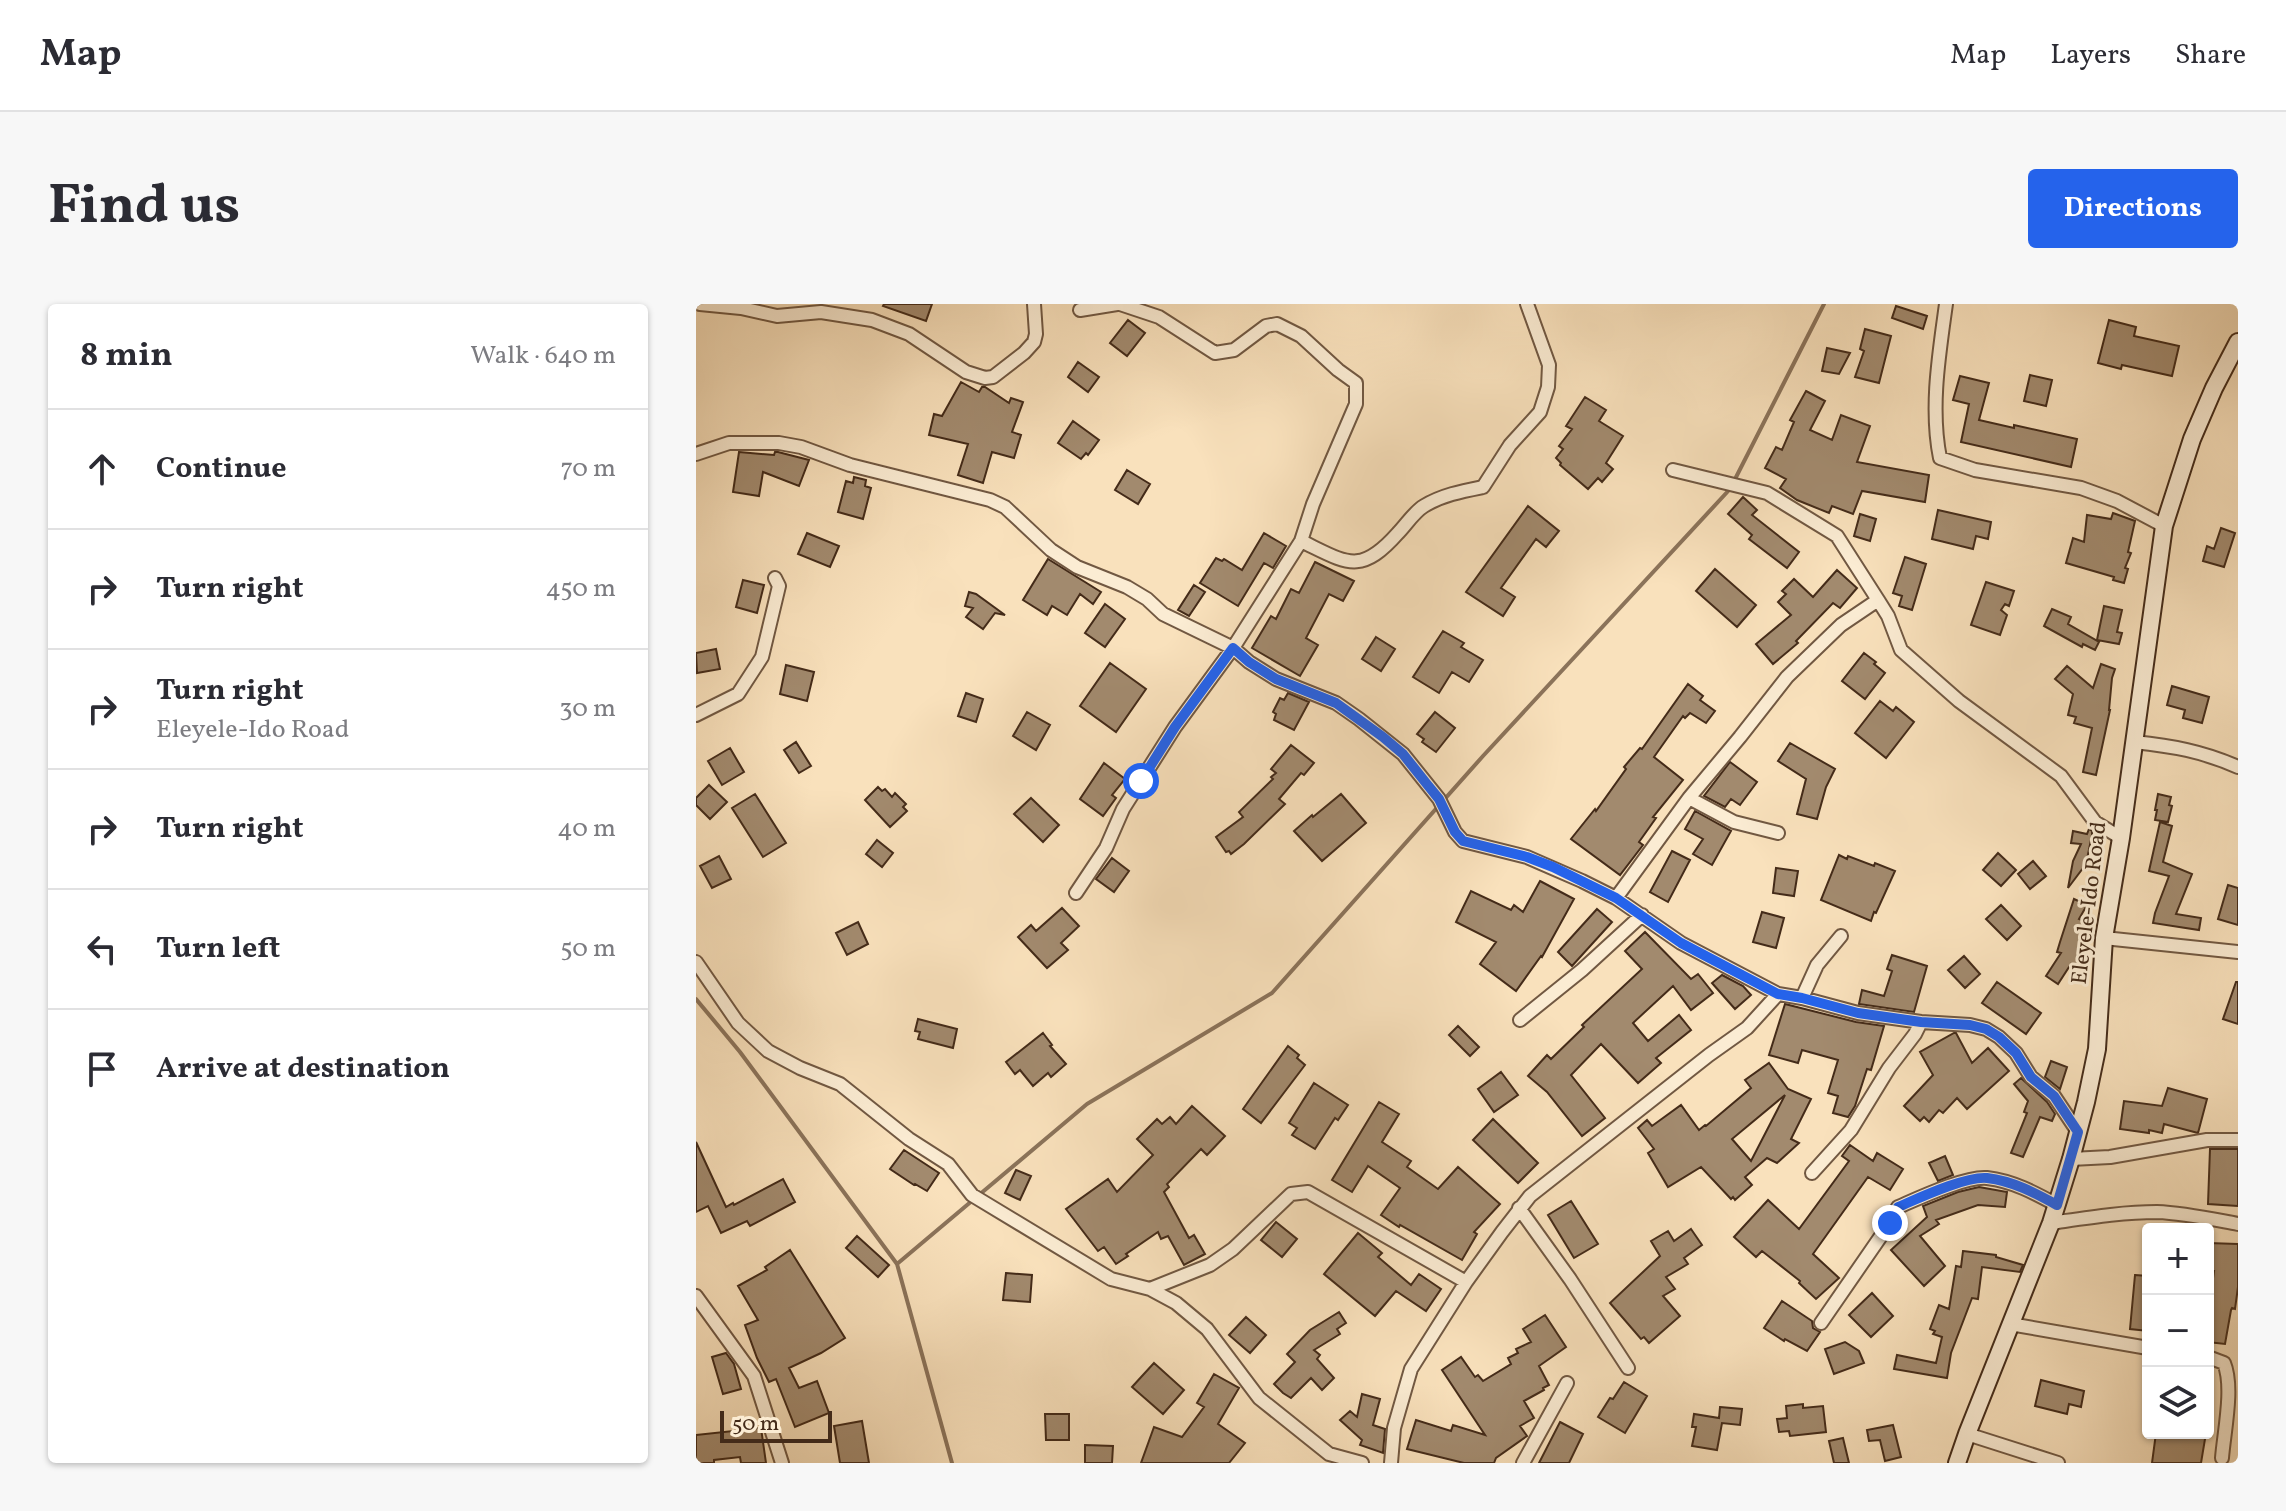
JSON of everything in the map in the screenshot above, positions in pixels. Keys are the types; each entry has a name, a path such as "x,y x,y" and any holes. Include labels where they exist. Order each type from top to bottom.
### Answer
{"main road":[{"name":"Eleyele-Ido Road","path":"1957,1463 2051,1223 2078,1132 2097,1049 2104,938 2121,838 2164,526 2192,439 2238,342"}],"street":[{"path":"696,309 700,304 777,316 821,312 872,320 909,334 966,372 985,378 993,377 1030,348 1036,334 1034,304"},
{"path":"1076,893 1106,848 1123,809 1175,727 1233,648 1301,541 1313,504 1356,404 1356,383 1301,336 1277,324 1266,326 1234,350 1215,353 1159,317 1119,304 1080,310"},
{"path":"1301,541 1339,560 1364,562 1392,541 1422,507 1451,494 1483,487 1510,445 1540,412 1548,387 1549,365 1527,304"},
{"path":"1946,304 1937,376 1935,429 1940,458 1975,470 2081,488 2117,501 2164,526"},
{"path":"696,454 729,443 779,443 801,447 850,465 990,500 1005,507 1051,550 1077,567 1127,587 1147,599 1163,614 1233,648 1276,679 1336,703 1383,737 1403,754 1439,799 1455,832 1463,841 1527,857 1616,898 1681,943 1778,994 1858,1013 1986,1029 2016,1053 2031,1077 2054,1096 2078,1132"},
{"path":"1673,470 1767,493 1837,536 1888,616 1901,650 1959,701 2061,776 2095,822 2121,838"},
{"path":"696,715 738,694 762,657 779,586 775,578"},
{"path":"1616,898 1689,798 1787,677 1841,625 1878,600"},
{"path":"2134,742 2210,755 2238,767"},
{"path":"1689,798 1734,822 1778,833"},
{"path":"1520,1020 1582,970 1642,915"},
{"path":"1802,998 1817,965 1841,936"},
{"path":"2104,938 2238,952"},
{"path":"696,962 738,1023 768,1051 840,1084 909,1139 948,1164 972,1195 1111,1279 1150,1289 1176,1303 1207,1329 1259,1398 1329,1454 1362,1463"},
{"path":"1391,1463 1394,1428 1411,1369 1466,1282 1519,1208 1530,1196 1747,1028 1778,994"},
{"path":"1812,1173 1851,1130 1921,1022"},
{"path":"2071,1159 2110,1157 2216,1139 2238,1140"},
{"path":"1821,1323 1898,1207 1939,1189 1984,1177 2022,1186 2057,1205"},
{"path":"1150,1289 1210,1265 1233,1249 1291,1194 1300,1191 1308,1192 1466,1282"},
{"path":"1519,1208 1628,1368"},
{"path":"2051,1223 2157,1212 2238,1224"},
{"path":"696,1296 754,1376 782,1463"},
{"path":"2010,1324 2142,1347"},
{"path":"2214,1359 2224,1363 2227,1370 2222,1458"},
{"path":"1523,1463 1567,1383"},
{"path":"1967,1434 2058,1463"}],"building":[{"path":"884,304 932,304 926,321"},
{"path":"1896,306 1927,316 1923,329 1892,318"},
{"path":"1128,320 1145,333 1127,356 1110,343"},
{"path":"2109,320 2136,327 2134,336 2179,346 2172,376 2098,363"},
{"path":"1865,329 1891,336 1879,383 1855,377 1864,351 1860,349"},
{"path":"1827,348 1850,353 1839,374 1822,371"},
{"path":"1078,362 1099,377 1088,392 1068,377"},
{"path":"2030,375 2052,380 2046,406 2024,401"},
{"path":"1960,376 1989,383 1979,420 2077,439 2071,467 1961,442 1969,404 1953,400"},
{"path":"961,382 979,392 985,387 1009,403 1011,398 1023,402 1012,432 1021,435 1014,458 992,452 983,483 958,475 968,444 929,435 934,414 942,416"},
{"path":"1806,391 1825,401 1810,430 1832,440 1841,415 1870,426 1857,462 1929,475 1925,502 1862,491 1853,514 1832,506 1829,513 1797,500 1780,488 1786,479 1765,468 1776,447 1782,450 1794,422 1790,420"},
{"path":"1585,397 1606,410 1599,421 1623,436 1606,463 1613,469 1602,482 1598,478 1588,489 1556,458 1563,449 1559,446 1572,429 1566,426"},
{"path":"1073,421 1099,440 1081,459 1058,443"},
{"path":"739,452 774,455 778,452 809,460 799,486 763,472 759,496 733,492"},
{"path":"1127,470 1150,484 1138,504 1115,490"},
{"path":"854,477 866,480 865,486 871,488 863,519 838,512 846,481 853,483"},
{"path":"1743,497 1757,510 1752,515 1799,552 1787,568 1749,539 1752,535 1728,514"},
{"path":"1528,506 1559,531 1546,547 1536,539 1501,588 1515,597 1503,616 1466,592"},
{"path":"1938,510 1991,522 1988,539 1976,536 1973,549 1932,539"},
{"path":"2113,513 2135,521 2124,583 2113,580 2114,577 2066,563 2073,538 2084,542 2087,515 2111,519"},
{"path":"1860,514 1876,519 1870,541 1854,536"},
{"path":"2221,528 2235,533 2224,567 2203,561 2207,546 2214,549"},
{"path":"807,533 839,546 830,567 798,554"},
{"path":"1264,533 1286,546 1273,568 1264,563 1238,606 1200,583 1216,558 1224,559 1242,570"},
{"path":"1905,557 1926,564 1912,610 1899,606 1902,596 1893,593"},
{"path":"1048,559 1101,592 1093,604 1080,594 1067,615 1052,606 1047,615 1023,600"},
{"path":"1315,562 1354,581 1343,601 1329,594 1306,638 1318,645 1300,676 1252,648 1271,616 1276,619 1291,589 1299,593"},
{"path":"1715,569 1756,605 1737,627 1696,591"},
{"path":"1837,570 1857,588 1840,608 1833,603 1796,641 1798,643 1773,664 1756,644 1791,615 1778,602 1786,594 1782,591 1794,579 1813,597"},
{"path":"743,580 764,585 757,613 736,607"},
{"path":"1986,582 2014,591 2009,606 2005,604 2001,610 2007,615 2000,635 1971,625"},
{"path":"1194,585 1205,592 1189,616 1178,610"},
{"path":"969,592 1005,615 995,613 983,629 966,617 973,608 965,606"},
{"path":"1105,604 1125,619 1105,647 1085,633"},
{"path":"2104,606 2122,610 2117,632 2122,633 2119,644 2097,640"},
{"path":"2052,609 2071,617 2068,624 2099,642 2095,650 2083,644 2082,647 2044,626"},
{"path":"1443,631 1464,643 1461,647 1483,660 1469,682 1452,672 1439,693 1413,677"},
{"path":"1376,637 1395,649 1381,671 1362,659"},
{"path":"716,649 720,669 697,673 696,653"},
{"path":"1864,653 1885,673 1865,699 1842,681"},
{"path":"1110,663 1146,689 1116,732 1080,706"},
{"path":"2101,664 2115,669 2096,775 2083,772 2092,728 2074,723 2076,717 2068,715 2073,694 2055,679 2067,666 2093,688"},
{"path":"786,665 814,672 807,701 780,694"},
{"path":"1688,684 1703,696 1700,700 1715,711 1706,723 1690,713 1685,718 1683,716 1654,757 1683,780 1653,817 1656,818 1639,842 1643,845 1620,875 1571,839 1596,811 1626,769 1624,767 1642,749"},
{"path":"2172,686 2209,697 2202,723 2183,718 2185,710 2167,705"},
{"path":"966,693 983,699 976,722 958,716"},
{"path":"1288,693 1309,702 1294,730 1274,720 1276,714 1273,712 1280,698 1284,700"},
{"path":"1880,701 1893,711 1896,707 1914,722 1886,758 1855,733"},
{"path":"1027,712 1050,725 1036,750 1013,736"},
{"path":"1435,712 1455,728 1436,752 1417,734"},
{"path":"796,742 811,766 799,773 784,750"},
{"path":"1790,743 1835,769 1817,819 1797,814 1806,779 1778,761"},
{"path":"1291,745 1314,763 1279,799 1285,804 1244,844 1231,854 1226,852 1216,837 1243,817 1239,812 1273,779 1271,777 1276,773 1271,769"},
{"path":"730,748 744,772 722,785 708,761"},
{"path":"1730,762 1757,782 1740,805 1731,799 1725,807 1704,796"},
{"path":"1104,763 1125,779 1112,795 1116,798 1103,816 1080,799"},
{"path":"709,785 727,802 710,819 696,805 696,798"},
{"path":"878,787 882,791 885,789 892,797 895,793 906,804 903,807 907,811 890,827 865,800"},
{"path":"755,794 786,843 763,857 732,808"},
{"path":"1341,794 1366,823 1322,861 1294,831"},
{"path":"2158,794 2171,797 2168,822 2155,820"},
{"path":"1031,798 1059,825 1043,842 1014,814"},
{"path":"1695,811 1731,831 1712,865 1693,854 1703,839 1685,829"},
{"path":"2160,822 2172,826 2163,862 2192,874 2176,914 2201,918 2199,930 2153,923 2169,876 2149,871"},
{"path":"2089,829 2092,835 2086,864 2068,888 2073,861 2081,844 2071,843 2073,831 2087,834"},
{"path":"877,840 893,853 882,867 866,854"},
{"path":"1672,851 1690,860 1668,902 1650,892"},
{"path":"1998,853 2016,870 2001,886 1983,870"},
{"path":"1839,855 1895,871 1871,921 1821,900"},
{"path":"719,856 731,879 712,888 700,866"},
{"path":"1112,858 1129,871 1114,892 1096,879"},
{"path":"2033,861 2046,876 2030,889 2018,874"},
{"path":"1776,868 1798,871 1794,896 1773,893"},
{"path":"1540,881 1574,899 1542,957 1516,991 1480,964 1496,942 1456,922 1471,891 1511,910 1514,905 1523,912"},
{"path":"2228,885 2238,888 2238,925 2218,919"},
{"path":"2074,899 2087,905 2079,919 2090,923 2076,966 2071,964 2058,984 2046,976 2061,953 2057,952"},
{"path":"2001,905 2021,926 2007,940 1986,919"},
{"path":"1062,908 1079,926 1061,943 1068,950 1047,968 1018,937 1031,925 1036,931"},
{"path":"1597,909 1612,922 1572,966 1558,952"},
{"path":"1762,912 1784,918 1776,948 1753,942"},
{"path":"858,922 868,944 847,955 836,933"},
{"path":"1645,932 1691,979 1698,974 1713,993 1691,1010 1673,986 1633,1023 1648,1041 1679,1015 1691,1030 1656,1058 1661,1063 1638,1083 1601,1044 1571,1075 1605,1118 1582,1136 1547,1092 1528,1076 1547,1055 1551,1059 1642,969 1625,951"},
{"path":"1892,955 1927,966 1914,1012 1859,1004 1862,990 1884,996 1892,971 1887,969"},
{"path":"1964,956 1980,974 1965,988 1948,970"},
{"path":"1722,975 1743,986 1751,995 1735,1009 1712,983"},
{"path":"1997,982 2041,1013 2026,1034 1982,1003"},
{"path":"2238,982 2238,1024 2223,1019"},
{"path":"1785,1004 1884,1026 1871,1070 1867,1069 1855,1106 1848,1117 1833,1113 1838,1096 1828,1093 1838,1060 1802,1050 1798,1063 1769,1055"},
{"path":"918,1019 957,1029 953,1048 918,1039 920,1032 915,1031"},
{"path":"1458,1026 1479,1047 1470,1056 1449,1035"},
{"path":"1043,1033 1066,1064 1051,1077 1048,1073 1033,1086 1020,1070 1015,1074 1006,1062"},
{"path":"1954,1033 1972,1063 1988,1048 2009,1071 1967,1109 1957,1098 1943,1113 1939,1110 1929,1122 1924,1117 1920,1121 1904,1106 1933,1075 1920,1052"},
{"path":"1288,1046 1305,1065 1261,1123 1243,1109"},
{"path":"2051,1061 2067,1067 2060,1089 2045,1077"},
{"path":"1769,1063 1788,1089 1811,1099 1791,1139 1799,1143 1777,1163 1767,1158 1745,1177 1752,1185 1735,1200 1701,1167 1668,1187 1648,1153 1654,1149 1638,1128 1647,1120 1652,1126 1681,1105 1699,1130 1751,1088 1745,1080","holes":["1785,1095 1751,1161 1732,1139"]},
{"path":"1501,1072 1518,1095 1494,1112 1478,1089"},
{"path":"2021,1078 2047,1102 2055,1114 2052,1121 2040,1117 2023,1157 2011,1153 2027,1113 2024,1112 2028,1101 2014,1084"},
{"path":"1314,1083 1348,1105 1338,1120 1335,1118 1315,1149 1292,1135 1297,1128 1289,1123"},
{"path":"2168,1088 2207,1099 2198,1133 2164,1124 2162,1133 2120,1129 2124,1101 2162,1106"},
{"path":"1379,1102 1399,1114 1382,1142 1411,1161 1407,1167 1438,1189 1458,1167 1500,1204 1474,1232 1477,1234 1462,1260 1381,1215 1400,1188 1368,1166 1352,1192 1332,1180"},
{"path":"1192,1106 1225,1136 1207,1155 1201,1149 1167,1184 1169,1187 1164,1192 1189,1238 1194,1235 1205,1254 1184,1265 1168,1236 1161,1239 1158,1232 1116,1264 1104,1247 1098,1251 1066,1209 1108,1179 1117,1192 1153,1155 1137,1139 1157,1119 1162,1124 1170,1117 1176,1124"},
{"path":"1493,1119 1538,1163 1518,1183 1473,1140"},
{"path":"696,1142 726,1207 783,1179 795,1202 750,1226 747,1221 721,1233 708,1206 696,1212"},
{"path":"1850,1145 1873,1161 1877,1153 1903,1169 1890,1190 1868,1177 1813,1254 1839,1278 1816,1299 1800,1281 1762,1251 1756,1257 1734,1237 1768,1200 1799,1229 1849,1161 1842,1156"},
{"path":"2210,1149 2238,1149 2238,1206 2208,1204"},
{"path":"904,1150 939,1173 927,1191 890,1169"},
{"path":"1945,1156 1953,1175 1938,1181 1929,1163"},
{"path":"1016,1170 1031,1176 1020,1200 1005,1193"},
{"path":"1979,1187 2007,1192 2005,1207 1978,1205 1936,1220 1939,1224 1920,1236 1945,1266 1924,1286 1891,1250 1927,1217 1923,1206"},
{"path":"1571,1201 1598,1244 1574,1258 1548,1215"},
{"path":"1276,1222 1297,1239 1282,1257 1261,1240"},
{"path":"1691,1229 1702,1245 1684,1258 1688,1264 1666,1277 1675,1289 1663,1296 1680,1316 1649,1343 1644,1337 1641,1339 1610,1303 1660,1256 1651,1241 1668,1231 1674,1241"},
{"path":"1358,1233 1382,1253 1378,1257 1411,1285 1419,1274 1441,1289 1426,1311 1396,1291 1375,1316 1324,1274"},
{"path":"857,1236 889,1265 878,1277 846,1248"},
{"path":"2214,1243 2238,1244 2238,1287 2225,1344 2214,1343"},
{"path":"790,1250 845,1338 789,1368 799,1388 817,1381 829,1413 795,1427 776,1379 769,1382 757,1358 745,1325 758,1320 738,1286 767,1270 765,1267"},
{"path":"1963,1251 1996,1255 2023,1265 2020,1272 1982,1267 1978,1299 1972,1298 1951,1353 1947,1378 1894,1369 1897,1355 1936,1363 1942,1337 1933,1334 1935,1331 1930,1329 1939,1305 1949,1309 1956,1266 1961,1267"},
{"path":"1006,1273 1032,1275 1030,1302 1003,1300"},
{"path":"2135,1275 2142,1276 2142,1330 2130,1329"},
{"path":"1872,1293 1893,1316 1871,1337 1849,1315"},
{"path":"1782,1301 1812,1321 1813,1328 1820,1332 1807,1351 1764,1328"},
{"path":"1339,1312 1346,1323 1337,1329 1340,1334 1314,1350 1320,1355 1317,1359 1334,1378 1322,1390 1311,1378 1291,1398 1274,1384 1295,1362 1287,1354 1310,1330"},
{"path":"1545,1315 1566,1347 1539,1366 1549,1385 1524,1401 1534,1418 1520,1426 1527,1436 1496,1458 1494,1463 1464,1463 1407,1449 1416,1420 1451,1431 1453,1425 1485,1435 1442,1370 1461,1357 1475,1377 1478,1375 1483,1381 1511,1364 1508,1358 1518,1353 1516,1349 1531,1342 1523,1329"},
{"path":"1246,1317 1266,1335 1250,1353 1229,1335"},
{"path":"1845,1342 1859,1351 1864,1363 1834,1374 1825,1349"},
{"path":"726,1353 734,1364 741,1389 723,1394 712,1357"},
{"path":"1154,1363 1184,1390 1163,1414 1132,1387"},
{"path":"1214,1374 1239,1388 1218,1424 1245,1443 1229,1463 1141,1463 1154,1427 1182,1437 1204,1407 1197,1403"},
{"path":"2041,1380 2084,1391 2081,1407 2069,1404 2067,1414 2035,1406"},
{"path":"1624,1382 1647,1396 1625,1433 1598,1417"},
{"path":"1362,1394 1380,1399 1373,1425 1385,1429 1383,1453 1360,1445 1362,1440 1340,1420 1350,1411 1357,1417"},
{"path":"1803,1404 1803,1408 1823,1406 1826,1432 1790,1436 1789,1431 1779,1432 1777,1419 1787,1418 1786,1406"},
{"path":"1720,1407 1742,1409 1740,1425 1722,1423 1717,1450 1692,1446 1696,1427 1692,1427 1694,1414 1719,1418"},
{"path":"1045,1414 1069,1414 1069,1440 1046,1440"},
{"path":"862,1421 869,1463 840,1463 834,1426"},
{"path":"1560,1422 1583,1434 1569,1463 1539,1463"},
{"path":"1893,1425 1901,1457 1885,1461 1880,1440 1869,1441 1867,1430"},
{"path":"761,1428 766,1463 741,1463 740,1457 714,1460 714,1463 696,1463 696,1435"},
{"path":"1843,1438 1849,1463 1834,1463 1829,1441"},
{"path":"2155,1439 2205,1439 2201,1463 2152,1463"},
{"path":"1085,1445 1113,1446 1112,1463 1085,1463"}],"waterway":[{"path":"897,1264 1087,1104 1272,993 1483,756 1730,489 1824,304"},
{"path":"696,999 740,1052 897,1264 952,1463"}],"route":[{"path":"1141,781 1208,679 1233,648 1276,679 1336,703 1383,737 1403,754 1439,799 1455,832 1463,841 1553,867 1616,898 1681,943 1778,994 1858,1013 1986,1029 2016,1053 2031,1077 2054,1096 2078,1132 2057,1205 2022,1186 1984,1177 1939,1189 1898,1207 1890,1223"}]}
